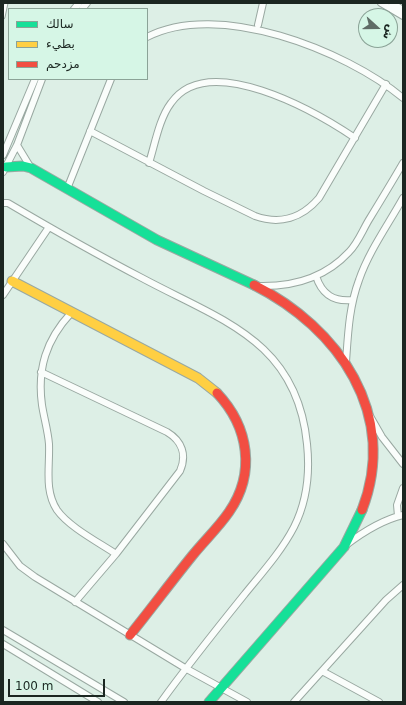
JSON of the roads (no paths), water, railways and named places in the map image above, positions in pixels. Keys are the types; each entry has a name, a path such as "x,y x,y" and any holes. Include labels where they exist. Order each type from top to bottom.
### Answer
{"street":[{"path":"258,25 263,3"},
{"path":"381,3 403,16"},
{"path":"392,3 403,10"},
{"path":"148,36 167,26 184,20 202,18 220,18 258,25 285,32 338,54 386,84 403,98"},
{"path":"3,155 35,80"},
{"path":"4,169 17,145 42,80"},
{"path":"66,189 111,80"},
{"path":"148,163 171,102 186,88 206,81 227,82 272,95 315,114 355,138"},
{"path":"90,131 148,163 255,216 280,220 297,216 311,207 319,198 386,84"},
{"path":"17,145 21,154 31,168"},
{"path":"256,286 283,286 297,283 316,276 334,266 350,251 403,163"},
{"path":"4,169 23,166 31,168 123,222 176,250 274,295 307,318 329,338 346,362 358,386 367,411 382,437 403,464"},
{"path":"3,197 6,203 48,227 172,294 230,322 250,336 267,352 285,375 300,407 307,441 308,476 305,493 294,526 274,557 185,668 161,702"},
{"path":"346,362 349,320 353,300 367,261 403,198"},
{"path":"3,295 48,227"},
{"path":"316,276 320,286 330,296 343,301 353,300"},
{"path":"12,282 198,378 214,389 235,414 245,444 247,459 245,475 234,504 130,635"},
{"path":"71,313 59,326 50,340 44,356 41,372 42,406 49,442 48,488 52,500 66,519 116,554"},
{"path":"41,372 167,432 173,436 181,446 183,459 180,471 116,554 75,602"},
{"path":"344,547 363,509 370,481 373,453 367,411"},
{"path":"208,702 344,547 360,534 378,524 400,516 397,505 403,488"},
{"path":"3,544 20,566 35,577 185,668 247,702"},
{"path":"294,702 386,600 395,591 403,586"},
{"path":"3,630 124,702"},
{"path":"3,644 98,702"},
{"path":"322,671 380,702"}],"lane":[{"path":"3,17 6,3"}]}
